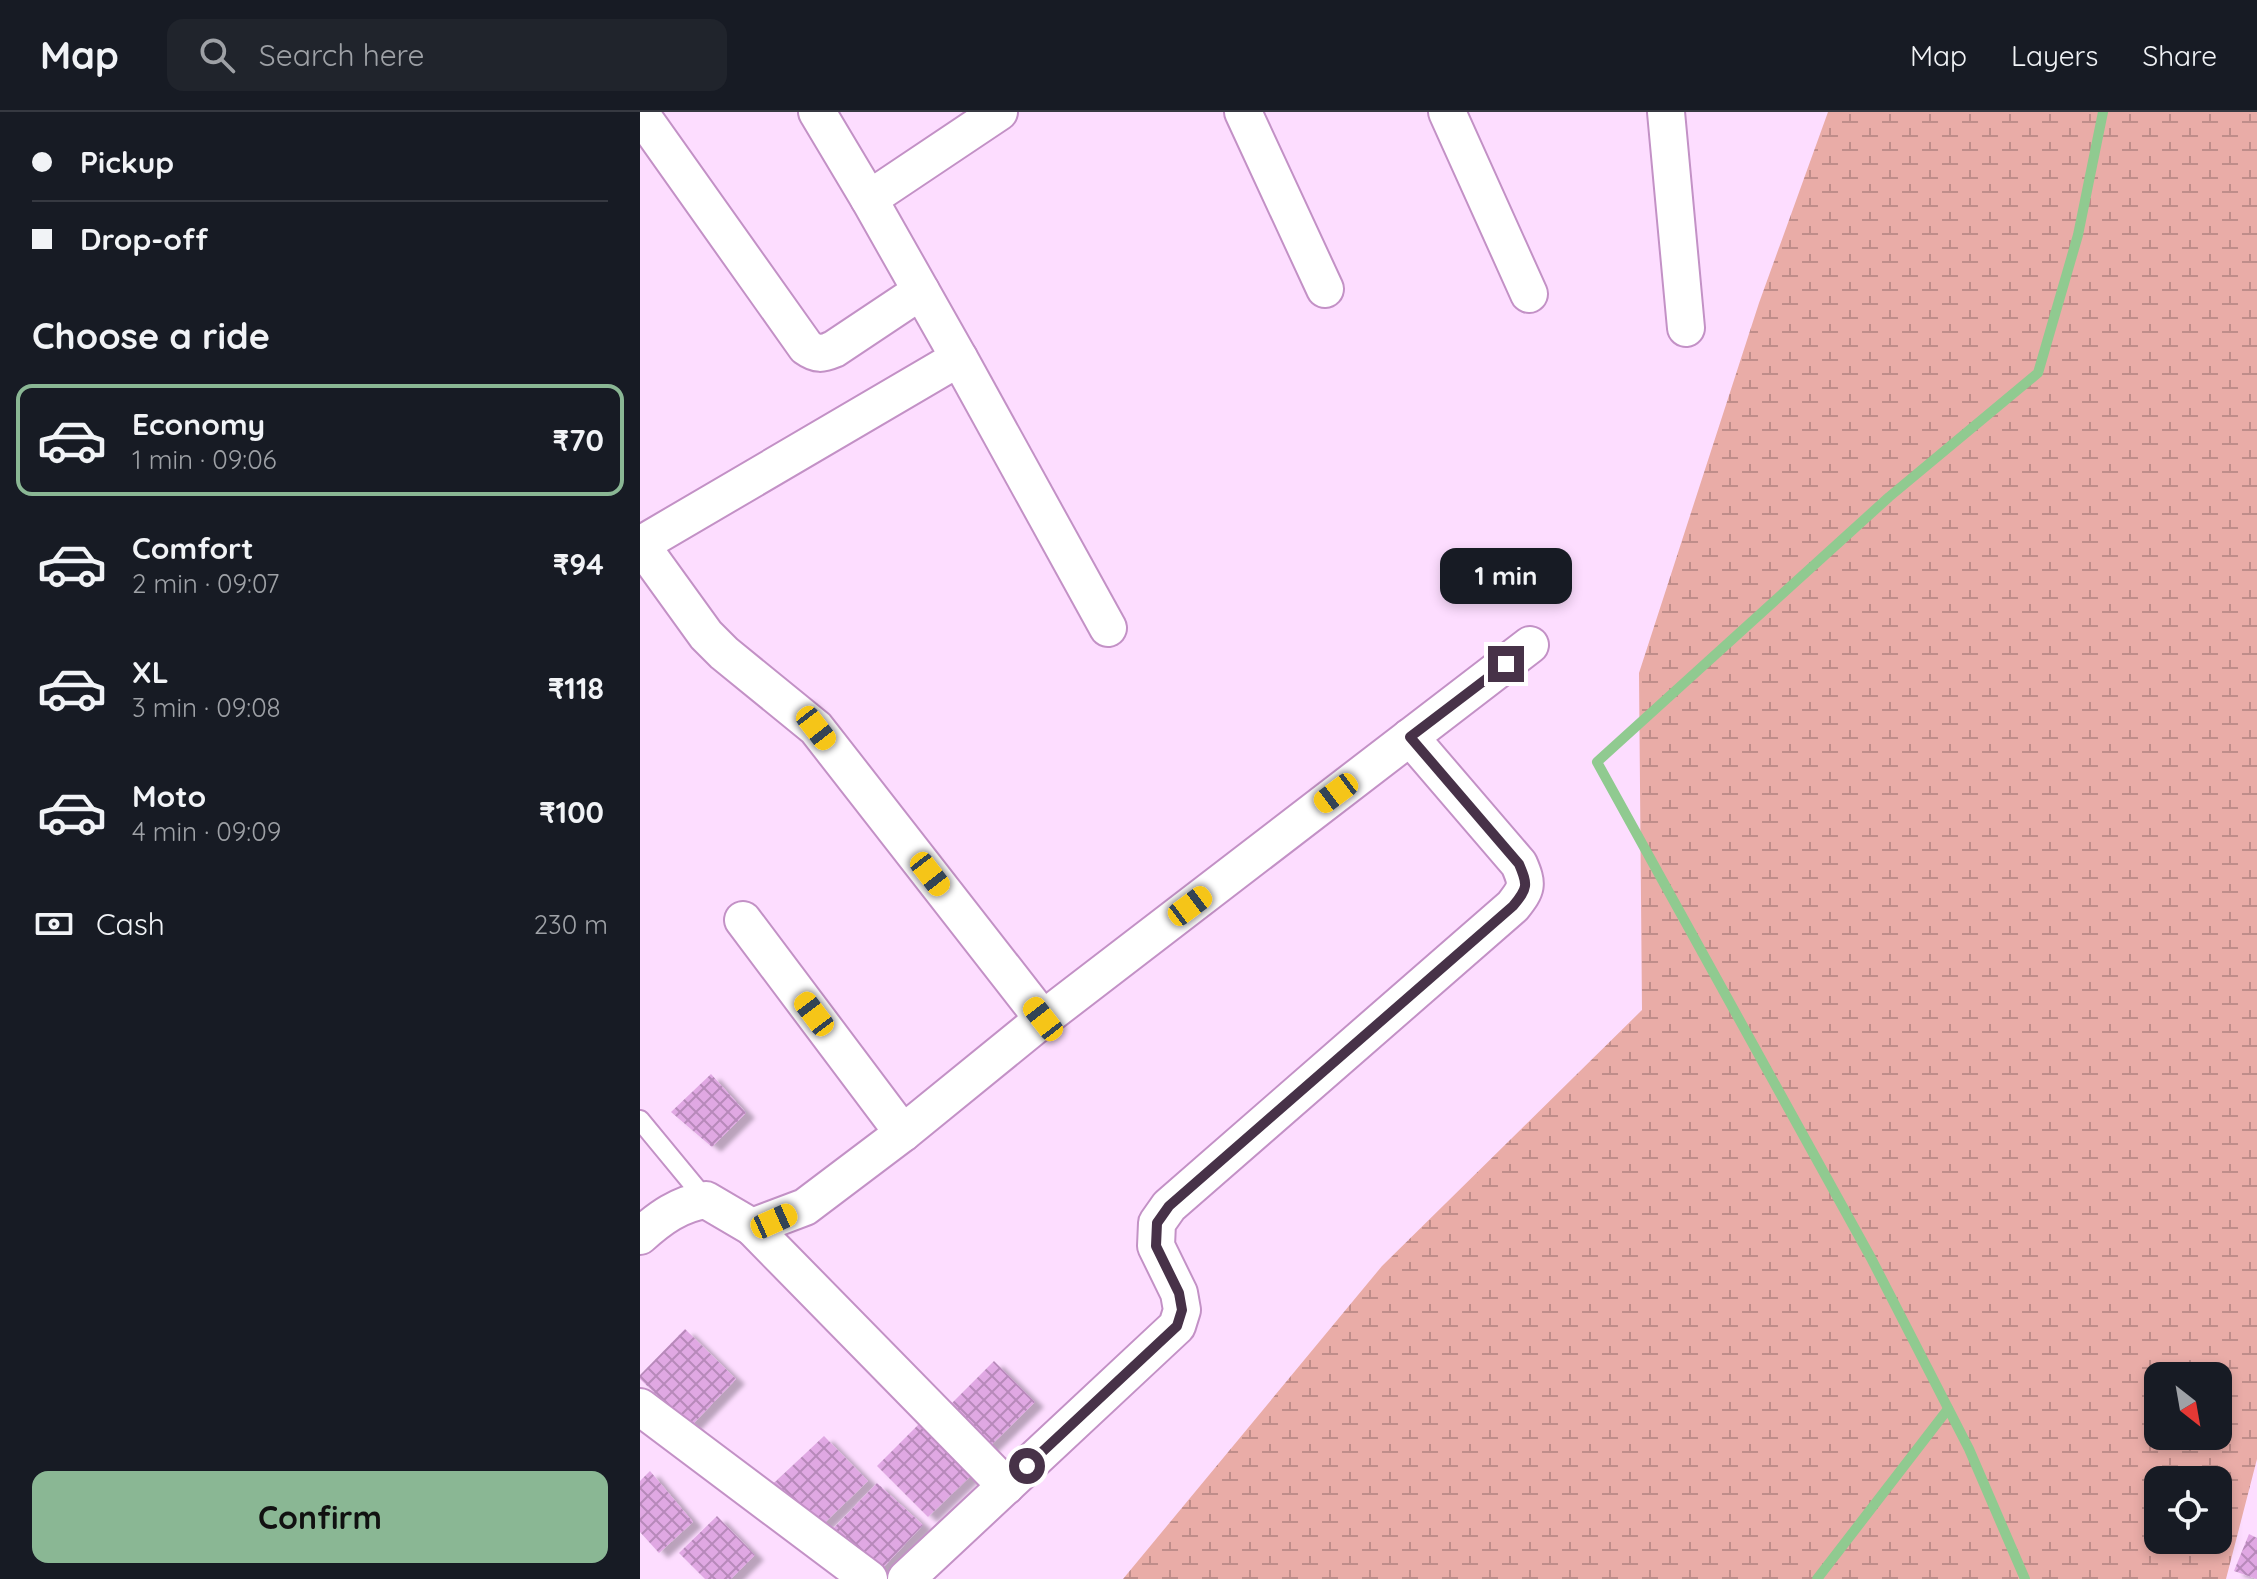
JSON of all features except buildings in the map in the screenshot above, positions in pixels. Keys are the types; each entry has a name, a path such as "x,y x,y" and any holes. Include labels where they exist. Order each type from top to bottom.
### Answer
{"street":[{"path":"817,112 959,358 1108,628"},
{"path":"869,199 999,112"},
{"path":"1243,112 1325,289"},
{"path":"1447,112 1529,294"},
{"path":"1666,112 1686,328"},
{"path":"640,113 806,347 814,353 823,354 834,349 921,291"},
{"path":"959,358 644,533 706,635 816,728 1043,1019"},
{"path":"752,1227 805,1207 903,1133 1043,1019 1530,645"},
{"path":"906,1579 1177,1326 1182,1310 1179,1293 1156,1246 1157,1223 1169,1206 1513,906 1524,892 1527,881 1519,864 1410,737"},
{"path":"743,920 903,1133"},
{"path":"640,1236 660,1218 688,1203 706,1200 752,1227 1006,1486"},
{"path":"640,1407 869,1579"}],"lane":[{"path":"640,1120 706,1200"}],"green space":[{"path":"1828,112 2257,112 2257,1459 2226,1579 1123,1579 1382,1266 1642,1010 1639,673 1759,303"}],"waterway":[{"path":"2025,1579 1969,1449 1871,1258 1597,762 1889,497 2038,373 2078,235 2103,112"},
{"path":"1817,1579 1948,1409"}],"route":[{"path":"1027,1466 1177,1326 1182,1310 1179,1293 1156,1246 1157,1223 1169,1206 1513,906 1524,892 1527,881 1519,864 1410,737 1506,664"}]}
